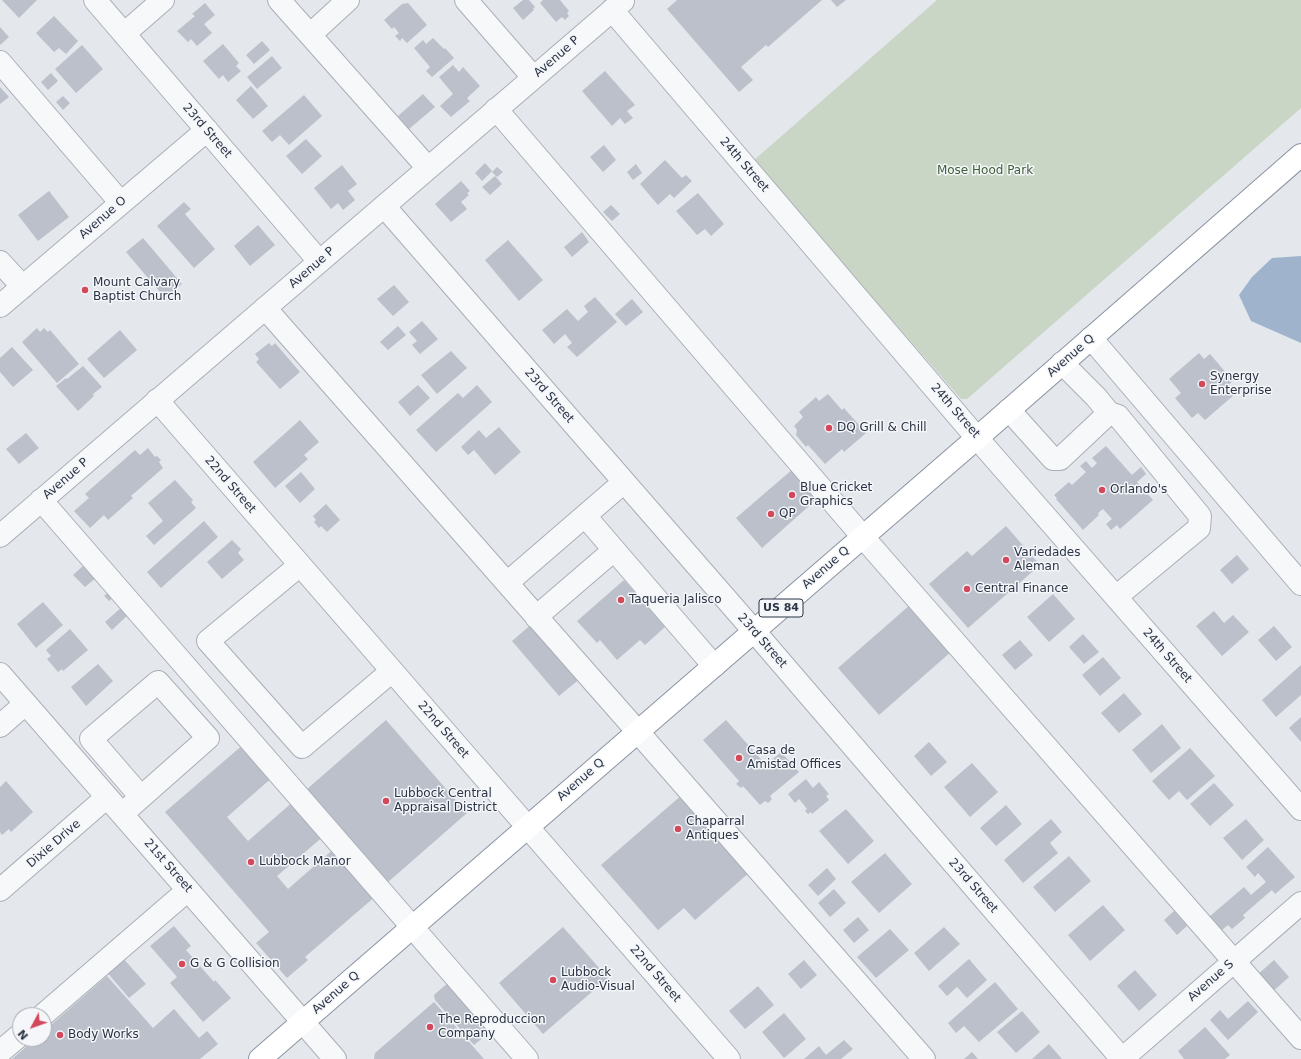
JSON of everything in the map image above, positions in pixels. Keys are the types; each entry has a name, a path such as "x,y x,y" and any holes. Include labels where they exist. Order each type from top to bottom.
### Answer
{"highway":[{"name":"Avenue Q","path":"260,1059 977,438 1301,155"}],"street":[{"name":"23rd Street","path":"95,0 320,261"},
{"path":"124,34 163,0"},
{"path":"279,0 428,168"},
{"path":"310,35 348,0"},
{"path":"466,0 533,77"},
{"name":"Avenue P","path":"0,536 618,5"},
{"name":"24th Street","path":"618,5 977,438 1301,809"},
{"path":"0,62 121,203"},
{"path":"496,109 862,537 1301,1038"},
{"name":"Avenue O","path":"0,306 206,130"},
{"name":"23rd Street","path":"384,206 754,631 1122,1059"},
{"path":"0,262 23,287"},
{"path":"264,308 924,1059"},
{"path":"1091,338 1301,584"},
{"path":"1062,363 1109,412 1118,416 1200,516 1199,528 1116,597"},
{"name":"22nd Street","path":"157,400 729,1059"},
{"path":"1009,410 1053,459 1060,459 1109,412"},
{"path":"507,583 624,482"},
{"path":"41,500 527,1059"},
{"path":"585,516 714,666"},
{"path":"536,617 614,550"},
{"path":"300,565 208,641 302,748 392,671"},
{"name":"21st Street","path":"0,674 334,1059"},
{"path":"122,814 208,738 158,682 91,739 141,797"},
{"path":"0,726 26,704"},
{"name":"Dixie Drive","path":"0,890 107,797"},
{"path":"52,1007 188,890"},
{"name":"Avenue S","path":"1122,1059 1301,903"},
{"path":"0,1052 12,1042"}],"green space":[{"name":"Mose Hood Park","path":"937,0 1301,0 1301,108 967,399 961,399 753,161"}],"water":[{"path":"1301,256 1301,343 1251,321 1239,295 1252,277 1272,258"}],"building":[{"path":"2,0 37,0 19,18"},
{"path":"523,0 529,0 535,7 533,9 534,10 523,20 513,8"},
{"path":"543,0 560,0 569,11 567,13 569,16 565,20 562,17 556,22 540,3"},
{"path":"677,0 822,0 768,47 766,45 741,67 753,80 739,92 667,9"},
{"path":"831,0 846,0 837,7"},
{"path":"205,3 215,15 204,24 212,33 197,46 191,39 188,42 177,31 195,16 192,14"},
{"path":"408,3 427,25 407,43 402,38 400,41 395,36 399,33 394,27 392,29 384,20 402,4"},
{"path":"54,16 78,41 66,54 59,48 54,52 36,33"},
{"path":"0,27 9,37 0,45"},
{"path":"433,38 454,58 432,77 426,71 430,67 414,48 423,40 426,44"},
{"path":"262,41 270,50 254,64 246,55"},
{"path":"223,44 239,63 236,66 241,71 228,82 223,75 219,79 203,61"},
{"path":"82,45 103,69 76,93 55,69"},
{"path":"272,56 282,68 257,89 247,77"},
{"path":"453,65 459,72 463,67 480,86 467,98 470,101 451,117 440,106 453,94 439,77"},
{"path":"605,71 635,105 627,111 633,118 625,124 620,118 612,126 582,91"},
{"path":"51,73 58,81 48,90 41,82"},
{"path":"251,86 268,106 253,119 236,100"},
{"path":"0,87 9,97 0,104"},
{"path":"423,94 435,107 409,129 398,116"},
{"path":"304,95 322,116 289,145 280,135 272,142 262,131"},
{"path":"63,96 70,103 63,110 56,102"},
{"path":"306,139 322,156 302,174 286,156"},
{"path":"604,145 616,160 603,172 590,157"},
{"path":"665,160 682,178 686,175 692,181 674,198 670,194 658,205 640,184"},
{"path":"485,163 492,171 482,181 475,173"},
{"path":"636,164 642,173 633,180 627,172"},
{"path":"342,165 357,184 348,191 355,200 343,210 338,203 331,209 314,188"},
{"path":"497,167 503,172 497,177 492,172"},
{"path":"495,176 502,184 490,195 482,187"},
{"path":"461,181 470,191 467,193 469,195 461,202 467,209 451,222 435,204"},
{"path":"49,191 69,217 38,241 18,215"},
{"path":"698,193 724,224 711,236 705,229 697,235 676,211"},
{"path":"184,202 191,209 185,214 215,249 194,268 157,226"},
{"path":"611,205 620,214 612,221 603,212"},
{"path":"258,225 275,245 250,266 234,246"},
{"path":"582,232 589,242 572,257 564,247"},
{"path":"143,238 182,284 165,298 126,252"},
{"path":"508,240 543,280 519,301 485,260"},
{"path":"394,285 409,302 393,316 377,299"},
{"path":"595,297 617,322 577,357 567,347 572,343 565,334 554,344 542,330 567,309 578,321 588,312 584,306"},
{"path":"632,299 643,312 626,326 615,314"},
{"path":"422,321 438,339 420,354 412,345 417,341 409,332"},
{"path":"398,326 406,335 388,350 380,342"},
{"path":"37,328 40,332 44,328 48,332 50,330 79,364 57,383 22,342"},
{"path":"120,330 137,350 104,378 87,359"},
{"path":"269,343 272,346 275,343 300,372 280,389 256,362 259,359 255,354"},
{"path":"12,347 33,370 13,387 0,372 0,358"},
{"path":"451,351 467,368 437,394 421,375"},
{"name":"Synergy Enterprise","path":"1199,353 1204,359 1210,354 1233,381 1226,387 1234,395 1205,420 1198,413 1192,418 1175,398 1181,393 1169,379"},
{"path":"83,366 102,387 93,394 94,396 78,411 56,386"},
{"path":"418,385 430,398 410,416 398,402"},
{"path":"477,385 492,402 436,452 416,430 458,393 463,398"},
{"name":"DQ Grill & Chill","path":"828,394 842,410 844,408 866,433 844,452 842,449 825,464 808,445 806,447 796,435 797,430 794,426 803,417 799,412 816,397 819,401"},
{"path":"300,420 319,442 304,455 308,459 275,488 253,462"},
{"path":"499,427 521,452 495,475 474,450 468,455 461,447 479,430 486,438"},
{"path":"26,433 39,448 19,464 6,449"},
{"name":"Orlando's","path":"1106,446 1132,475 1141,467 1146,474 1137,482 1153,500 1120,529 1117,525 1111,530 1106,524 1112,519 1103,509 1098,513 1099,515 1083,530 1054,495 1069,482 1072,485 1086,472 1080,466 1086,461 1092,468 1097,463 1092,458"},
{"path":"148,448 155,457 157,456 161,460 159,462 163,468 131,496 133,498 108,520 104,515 90,528 74,511 89,498 85,494 135,450 140,455"},
{"path":"794,468 819,497 762,548 736,518"},
{"path":"301,472 315,489 300,503 285,486"},
{"path":"175,480 193,500 191,502 196,508 154,545 146,536 163,521 148,503"},
{"path":"326,504 340,520 327,532 321,526 319,528 314,522 316,520 313,516"},
{"path":"204,521 218,537 161,588 147,572"},
{"path":"1006,526 1040,565 968,628 929,584 967,551 972,556"},
{"path":"232,540 241,549 238,553 244,560 222,579 207,562"},
{"path":"1237,555 1249,569 1232,584 1220,570"},
{"path":"84,565 96,578 85,587 73,575"},
{"name":"Taqueria Jalisco","path":"624,580 665,627 645,645 640,640 617,660 600,640 597,643 577,621"},
{"path":"111,590 116,595 109,601 104,596"},
{"path":"1053,594 1075,619 1049,642 1027,617"},
{"path":"43,602 63,625 36,648 17,624"},
{"path":"911,604 952,651 879,715 838,668"},
{"path":"122,607 129,614 112,630 105,622"},
{"path":"1214,611 1224,623 1233,615 1249,632 1222,656 1196,626"},
{"path":"534,622 582,677 559,696 512,641"},
{"path":"1274,626 1292,647 1276,661 1258,640"},
{"path":"70,629 88,650 63,671 62,669 58,672 47,659 51,656 46,650"},
{"path":"1083,634 1099,652 1084,664 1069,647"},
{"path":"1020,640 1033,655 1015,670 1002,655"},
{"path":"1103,657 1121,678 1100,696 1082,675"},
{"path":"98,664 113,681 86,706 71,687"},
{"path":"1301,665 1301,695 1276,717 1262,700"},
{"path":"1124,693 1142,714 1119,733 1101,713"},
{"path":"1301,717 1301,742 1289,728"},
{"name":"Lubbock Central Appraisal District","path":"386,720 467,813 387,883 306,790"},
{"name":"Casa de Amistad Offices","path":"726,720 766,765 781,752 799,772 770,796 772,799 768,803 765,801 760,805 743,786 741,788 736,784 739,781 703,740"},
{"path":"1162,724 1181,748 1151,773 1132,750"},
{"path":"929,742 947,762 931,776 914,756"},
{"name":"Lubbock Manor","path":"245,743 274,776 227,817 248,841 295,800 325,835 277,876 288,889 336,847 377,895 305,957 308,960 287,978 256,943 269,932 165,812"},
{"path":"1190,748 1215,776 1187,800 1179,791 1169,800 1152,781"},
{"path":"972,763 998,792 970,817 944,787"},
{"path":"806,779 813,788 819,782 829,794 826,796 829,800 812,814 811,812 808,814 805,811 807,809 799,799 795,803 788,794"},
{"path":"6,781 33,812 11,832 9,829 2,835 0,832 0,787"},
{"path":"1214,783 1234,805 1210,826 1190,804"},
{"name":"Chaparral Antiques","path":"683,794 751,871 695,920 684,908 658,930 601,865"},
{"path":"1006,805 1022,824 996,846 980,828"},
{"path":"846,809 874,841 848,864 819,831"},
{"path":"1051,819 1062,832 1050,843 1058,853 1023,883 1004,860"},
{"path":"1246,819 1264,840 1242,860 1223,838"},
{"path":"1268,847 1295,877 1275,894 1272,890 1243,915 1245,918 1232,929 1228,925 1221,931 1209,917 1244,887 1251,895 1266,882 1258,873 1255,877 1246,867"},
{"path":"885,853 912,884 879,913 851,882"},
{"path":"1069,856 1091,881 1055,912 1033,887"},
{"path":"827,868 836,879 818,896 808,885"},
{"path":"834,889 846,903 830,917 818,903"},
{"path":"1103,905 1125,930 1090,961 1068,935"},
{"path":"1174,911 1187,926 1177,935 1164,920"},
{"path":"858,917 869,930 854,943 843,930"},
{"name":"G & G Collision","path":"174,926 191,946 186,950 214,982 215,980 231,998 203,1022 170,983 177,977 150,946"},
{"name":"Lubbock Audio-Visual","path":"563,927 608,978 543,1034 499,983"},
{"path":"944,927 960,944 929,971 914,953"},
{"path":"890,929 909,950 876,978 857,957"},
{"path":"121,956 146,984 129,998 105,970"},
{"path":"969,959 987,980 967,998 957,987 947,996 938,986"},
{"path":"804,960 817,975 801,989 788,974"},
{"path":"1274,960 1289,977 1270,994 1255,977"},
{"path":"1135,970 1157,995 1139,1011 1117,986"},
{"path":"107,976 153,1028 174,1009 199,1038 207,1031 218,1044 200,1059 12,1059 26,1047 52,1047 52,1024"},
{"path":"450,981 490,1032 474,1045 435,1000 434,995"},
{"path":"995,982 1018,1009 979,1042 964,1026 956,1033 948,1023"},
{"path":"758,986 774,1005 745,1029 729,1011"},
{"path":"1248,1001 1258,1012 1228,1040 1210,1020 1220,1010 1228,1019"},
{"name":"The Reproduccion Company","path":"434,1002 484,1059 374,1059 375,1053"},
{"path":"1022,1011 1040,1032 1016,1053 997,1032"},
{"path":"784,1013 806,1039 784,1058 762,1032"},
{"path":"1205,1027 1230,1055 1225,1059 1184,1059 1178,1051"},
{"path":"844,1040 853,1049 841,1059 804,1059 819,1046 826,1055"},
{"path":"1049,1044 1062,1059 1032,1059"},
{"path":"972,1052 978,1059 964,1059"}],"place":[{"name":"Mount Calvary Baptist Church","path":"85,290"},
{"name":"Synergy Enterprise","path":"1202,384"},
{"name":"DQ Grill & Chill","path":"829,428"},
{"name":"Orlando's","path":"1102,490"},
{"name":"Blue Cricket Graphics","path":"792,495"},
{"name":"QP","path":"771,514"},
{"name":"Variedades Aleman","path":"1006,560"},
{"name":"Central Finance","path":"967,589"},
{"name":"Taqueria Jalisco","path":"621,600"},
{"name":"Casa de Amistad Offices","path":"739,758"},
{"name":"Lubbock Central Appraisal District","path":"386,801"},
{"name":"Chaparral Antiques","path":"678,829"},
{"name":"Lubbock Manor","path":"251,862"},
{"name":"G & G Collision","path":"182,964"},
{"name":"Lubbock Audio-Visual","path":"553,980"},
{"name":"The Reproduccion Company","path":"430,1027"},
{"name":"Body Works","path":"60,1035"}]}
